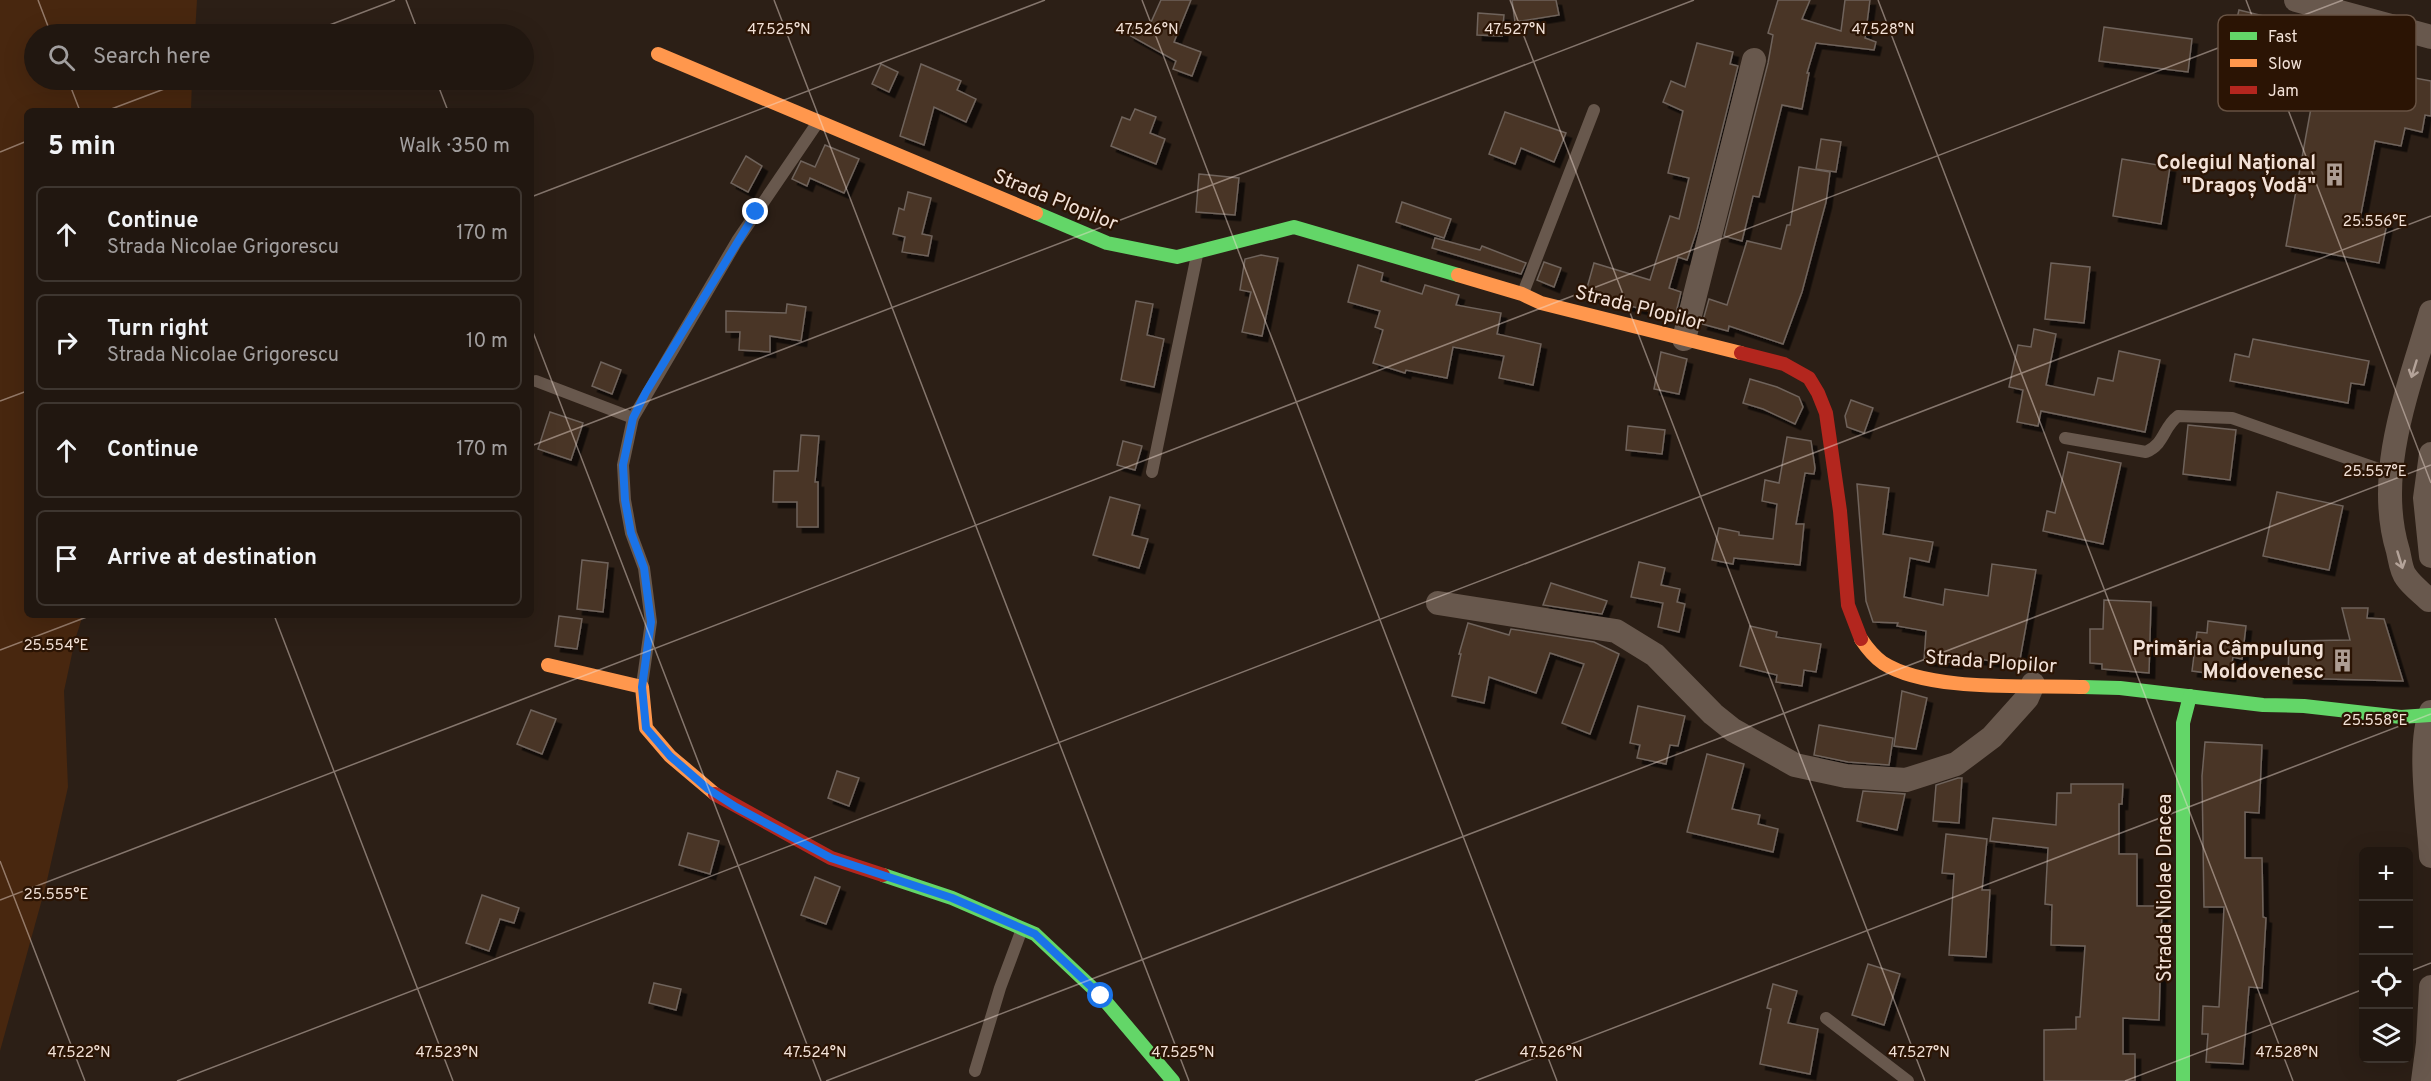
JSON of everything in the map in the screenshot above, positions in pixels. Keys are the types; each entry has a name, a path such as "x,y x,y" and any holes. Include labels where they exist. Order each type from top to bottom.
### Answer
{"street":[{"path":"2296,0 2351,15"},
{"path":"2416,33 2431,37"},
{"name":"Strada Plopilor","path":"658,54 1107,243 1177,257 1198,254 1294,227 1522,294 1541,303 1784,364 1809,378 1826,413 1831,440 1848,605 1856,630 1869,651 1883,663 1919,678 1953,682 2131,689 2401,717 2430,714"},
{"path":"1684,339 1754,60"},
{"path":"2430,598 2405,576 2395,542 2390,509 2390,473 2405,398 2431,312"},
{"path":"2431,454 2425,498 2431,556"},
{"path":"1438,603 1616,632 1655,654 1713,714 1733,730 1795,765 1846,776 1906,780 1956,764 1992,737 2027,698 2033,684"},
{"path":"548,665 642,687 646,728 670,756 708,789 736,807 831,858 952,898 1035,934 1101,996 1173,1081"},
{"name":"Strada Niolae Dracea","path":"2183,1081 2185,912 2183,723 2190,696"},
{"path":"2430,714 2425,757 2431,856"},
{"path":"2423,1081 2431,987"}],"lane":[{"path":"1522,294 1594,110"},
{"path":"642,687 651,622 644,568 631,533 625,500 623,465 633,418 736,241 819,121"},
{"path":"1152,472 1198,254"},
{"path":"536,381 633,418"},
{"path":"2065,438 2146,452 2155,448 2166,436 2169,423 2178,416 2232,418 2390,473"},
{"path":"975,1071 1000,988 1022,928"},
{"path":"1826,1018 1908,1081"}],"shaded area":[{"path":"0,0 197,0 196,24 24,24 24,90 192,90 191,108 24,108 24,618 82,618 64,691 68,787 46,885 0,1051"}],"building":[{"path":"1161,0 1191,0 1174,42 1201,52 1192,76 1173,69 1176,61 1129,35 1133,26 1147,31"},
{"path":"1512,0 1556,0 1559,15 1515,22"},
{"path":"1778,0 1810,0 1802,19 1841,31 1845,0 1870,0 1865,38 1876,42 1874,50 1816,43 1807,73 1809,73 1802,109 1782,105 1759,197 1753,196 1742,241 1724,236 1768,63 1773,35 1768,33"},
{"path":"2239,10 2259,15 2238,15"},
{"path":"1478,13 1504,15 1502,36 1477,35"},
{"path":"2104,27 2192,39 2188,72 2099,61"},
{"path":"1697,43 1733,52 1730,64 1738,66 1697,230 1687,260 1678,257 1669,288 1681,292 1675,317 1585,295 1594,263 1650,280 1670,216 1679,219 1689,178 1668,173 1683,111 1663,102 1671,81 1685,87"},
{"path":"881,64 898,72 889,92 872,84"},
{"path":"921,64 961,81 957,90 976,99 966,122 934,107 924,145 900,136"},
{"name":"Colegiul Național \"Dragoș Vodă\"","path":"2416,78 2431,81 2431,116 2425,115 2422,132 2405,128 2401,146 2375,141 2360,219 2387,223 2379,263 2286,246 2310,111 2416,111"},
{"path":"1135,109 1156,117 1150,133 1165,139 1156,164 1111,146 1122,117 1130,120"},
{"path":"1505,112 1566,133 1554,162 1521,148 1515,164 1489,154"},
{"path":"1821,139 1841,142 1836,172 1816,169"},
{"path":"825,145 859,159 844,193 810,178 807,186 792,179 801,161 815,167"},
{"path":"746,156 762,166 748,192 731,183"},
{"path":"2122,159 2170,167 2161,224 2113,216"},
{"path":"1799,167 1830,172 1826,202 1802,292 1783,344 1729,326 1728,331 1702,324 1709,299 1727,305 1747,241 1781,249 1787,225 1790,225"},
{"path":"1199,174 1239,178 1235,215 1196,212"},
{"path":"908,192 931,198 922,234 932,236 928,256 902,252 905,237 893,234 899,208 904,210"},
{"path":"1402,202 1451,219 1444,238 1396,222"},
{"path":"1435,238 1480,250 1482,246 1526,263 1521,274 1432,248"},
{"path":"1261,255 1278,258 1262,336 1242,332 1251,292 1240,290 1245,259"},
{"path":"1544,262 1561,268 1554,287 1537,280"},
{"path":"2051,263 2090,267 2084,323 2045,319"},
{"path":"1358,265 1383,273 1381,281 1422,294 1425,285 1459,295 1456,305 1501,313 1497,334 1541,344 1533,385 1499,378 1504,356 1453,347 1447,378 1406,370 1405,373 1373,363 1383,330 1375,327 1380,311 1348,302"},
{"path":"1136,301 1153,304 1147,335 1164,339 1154,387 1121,380"},
{"path":"787,304 806,307 801,341 770,336 770,352 739,350 740,332 726,332 726,311 786,313"},
{"path":"2034,329 2056,334 2046,385 2094,395 2098,378 2113,381 2119,351 2160,360 2145,432 2041,411 2038,426 2017,422 2023,390 2009,387 2018,345 2031,347"},
{"path":"2253,339 2369,361 2364,385 2351,383 2348,403 2230,381 2235,354 2249,357"},
{"path":"1661,352 1687,359 1679,394 1654,389"},
{"path":"601,362 621,370 612,394 592,386"},
{"path":"1750,379 1777,387 1799,397 1803,407 1795,424 1763,409 1743,403"},
{"path":"1851,400 1873,408 1864,433 1847,427 1845,416"},
{"path":"550,412 583,423 571,460 538,449"},
{"path":"2188,425 2236,430 2230,480 2183,474"},
{"path":"1628,426 1665,430 1662,454 1626,450"},
{"path":"801,435 819,436 815,482 818,482 818,527 797,527 797,502 773,502 774,471 798,471"},
{"path":"1787,437 1811,441 1815,468 1814,474 1805,473 1796,524 1804,524 1800,565 1734,558 1733,564 1712,560 1719,528 1739,532 1739,535 1773,539 1777,504 1762,501 1765,480 1779,483"},
{"path":"1123,441 1142,446 1135,470 1117,465"},
{"path":"2068,452 2121,463 2103,544 2043,531 2047,511 2055,513"},
{"path":"1857,484 1889,488 1883,534 1933,542 1929,562 1910,558 1904,597 1943,605 1945,589 1988,596 1992,564 2036,570 2019,665 1958,656 1957,663 1924,660 1926,631 1897,626 1898,623 1873,622 1866,601"},
{"path":"2277,492 2343,506 2329,570 2263,556"},
{"path":"1110,497 1140,505 1132,535 1148,539 1139,568 1093,555"},
{"path":"582,560 608,563 603,612 577,609"},
{"path":"1639,562 1665,568 1661,585 1680,589 1677,602 1685,604 1679,632 1658,627 1663,603 1631,597"},
{"path":"1551,583 1607,601 1602,614 1543,605"},
{"path":"2104,600 2151,602 2149,673 2102,669 2102,664 2090,663 2090,629 2103,629"},
{"name":"Primăria Câmpulung Moldovenesc","path":"2342,608 2368,608 2367,618 2384,619 2403,681 2288,678 2289,641 2350,640"},
{"path":"559,616 582,619 577,649 555,646"},
{"path":"2208,621 2246,626 2242,659 2233,657 2230,676 2192,671 2197,632 2207,633"},
{"path":"1468,623 1509,635 1511,629 1594,642 1619,654 1590,734 1562,723 1584,664 1550,653 1536,693 1489,677 1484,703 1452,696 1461,654 1459,654"},
{"path":"1750,626 1777,632 1776,637 1821,644 1816,672 1804,670 1802,686 1776,682 1777,675 1740,666"},
{"path":"1902,691 1927,698 1916,749 1894,746"},
{"path":"1638,706 1685,716 1678,746 1670,745 1666,764 1637,758 1640,745 1630,743"},
{"path":"531,710 556,719 542,754 517,744"},
{"path":"1819,725 1893,738 1889,765 1848,762 1814,755"},
{"path":"2205,742 2262,745 2259,813 2245,812 2245,858 2262,858 2263,917 2266,918 2262,988 2249,987 2243,1064 2206,1062 2208,1034 2202,1034 2203,1006 2219,1007 2224,907 2204,907 2202,776"},
{"path":"1707,754 1744,764 1732,809 1760,815 1758,824 1778,829 1773,852 1687,832"},
{"path":"837,771 859,778 849,806 828,798"},
{"path":"1962,778 1959,823 1933,821 1936,785"},
{"path":"2071,784 2123,784 2122,804 2119,804 2119,854 2137,854 2137,906 2162,906 2159,1020 2123,1018 2123,1054 2135,1054 2135,1081 2044,1081 2044,1030 2076,1029 2076,1017 2080,1017 2085,946 2051,945 2052,905 2045,904 2048,848 1990,841 1993,818 2056,825 2057,793 2071,793"},
{"path":"1863,791 1905,794 1897,830 1857,821"},
{"path":"688,833 719,841 710,874 679,865"},
{"path":"1946,834 1987,839 1982,890 1990,890 1986,957 1949,955 1954,874 1942,873"},
{"path":"815,877 840,887 826,924 801,915"},
{"path":"482,895 519,908 514,923 500,919 489,951 466,943"},
{"path":"1868,964 1900,974 1884,1025 1852,1015"},
{"path":"654,983 681,989 676,1010 649,1003"},
{"path":"1773,984 1797,991 1788,1023 1818,1029 1810,1074 1760,1064 1771,1009 1767,1008"}],"traffic: fast":[{"path":"1036,213 1107,243 1177,257 1294,227 1458,275"},
{"path":"2083,687 2120,688 2263,705 2304,706 2401,717 2430,715"},
{"path":"2183,1081 2183,723 2190,696"},
{"path":"883,875 952,898 1035,934 1101,996 1173,1081"}],"traffic: slow":[{"path":"658,54 1036,213"},
{"path":"1458,275 1522,294 1541,303 1741,353"},
{"path":"1861,639 1883,663 1902,672 1926,679 1980,685 2083,687"},
{"path":"548,665 642,687 646,728 670,756 715,794"}],"traffic: jam":[{"path":"1741,353 1784,364 1809,378 1818,393 1826,413 1840,511 1848,605 1861,639"},
{"path":"715,794 831,858 883,875"}],"place":[{"name":"Colegiul Național \"Dragoș Vodă\"","path":"2334,174"},
{"name":"Primăria Câmpulung Moldovenesc","path":"2342,660"}],"route":[{"path":"756,212 736,241 646,392 633,418 627,438 623,465 625,500 631,533 644,568 651,622 642,687 646,728 670,756 708,789 736,807 831,858 952,898 1035,934 1101,996"}]}
